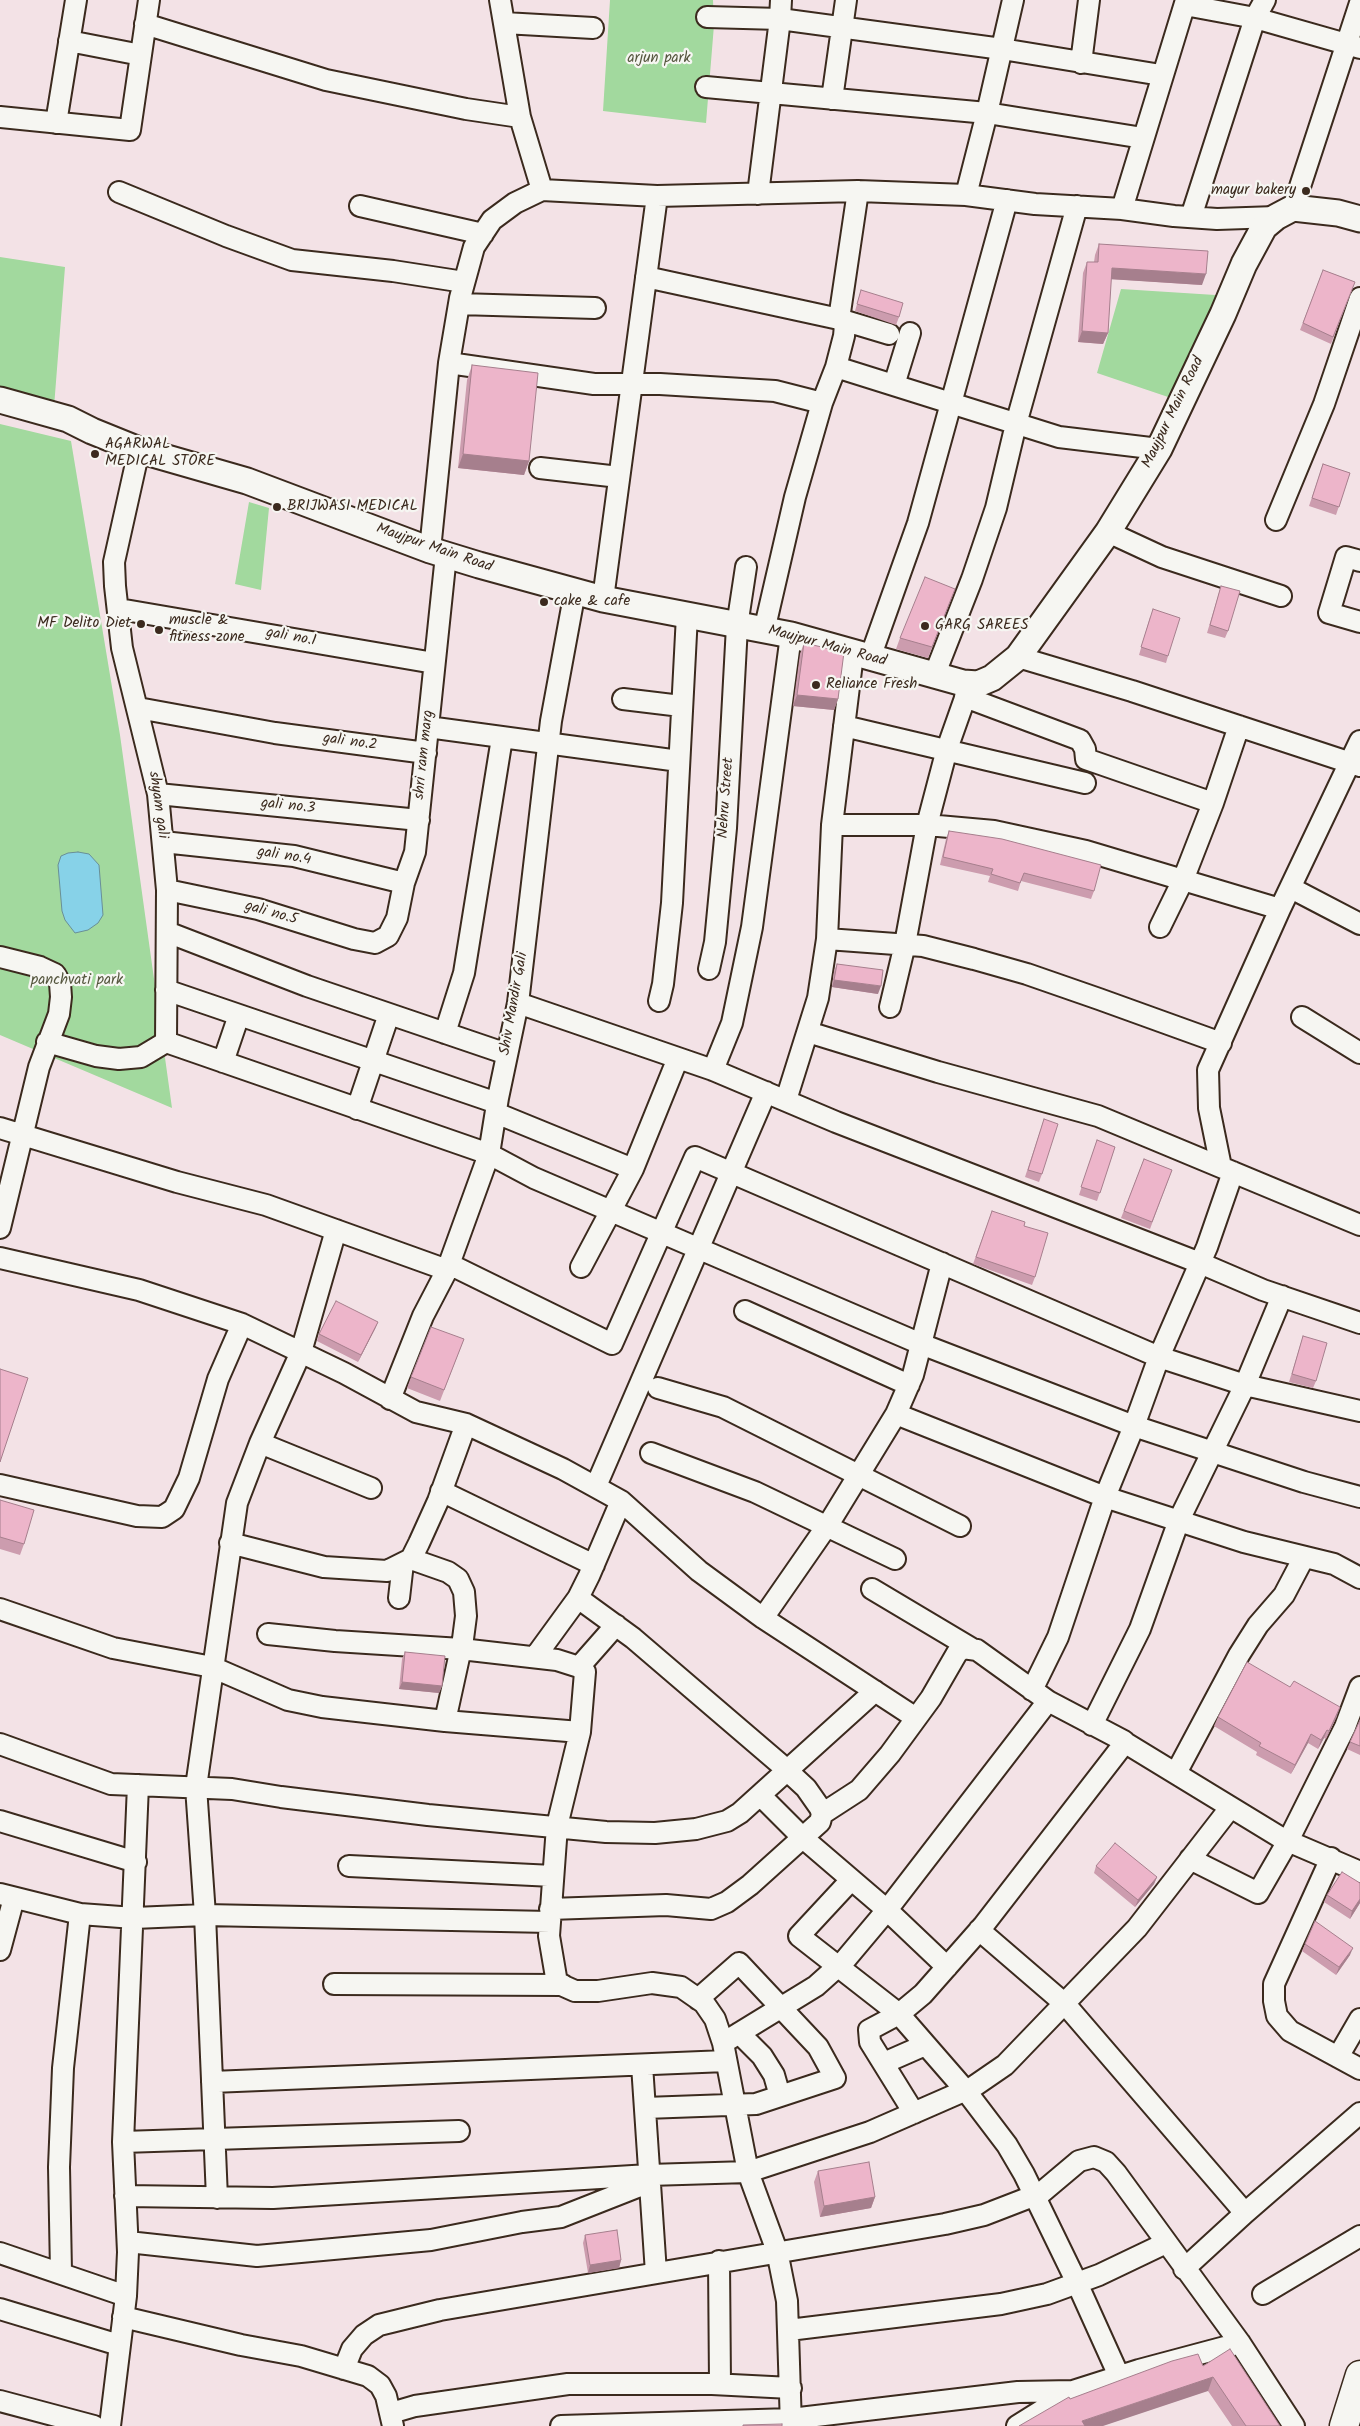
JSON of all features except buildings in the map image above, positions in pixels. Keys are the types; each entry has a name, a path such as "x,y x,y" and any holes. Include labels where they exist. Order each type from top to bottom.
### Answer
{"main road":[{"path":"1344,2426 1360,2375"}],"street":[{"path":"56,123 76,0"},
{"path":"0,117 130,130 149,0"},
{"path":"500,0 520,117 542,190 657,196 858,191 966,195 1217,219 1284,213 1338,213 1360,219"},
{"path":"832,99 846,0"},
{"path":"966,195 988,113 1013,0"},
{"path":"1081,63 1089,0"},
{"path":"1191,217 1256,18 1265,0"},
{"path":"1122,209 1162,75 1186,3 1256,18 1354,46"},
{"path":"1284,213 1354,46 1360,3"},
{"path":"758,194 780,9"},
{"path":"707,17 780,9 841,26 1002,49 1162,75"},
{"path":"504,23 593,28"},
{"path":"145,24 326,80 466,109 520,117"},
{"path":"69,41 141,54"},
{"path":"706,87 988,113 1143,138"},
{"name":"shri ram marg","path":"375,943 388,936 397,918 404,883 415,852 434,663 449,363 459,304 474,247 492,220 515,203 542,190"},
{"path":"839,319 858,191"},
{"path":"119,192 226,236 292,260 464,282"},
{"path":"603,599 657,196"},
{"path":"786,1100 818,998 827,939 832,825 844,726 861,656 918,523 1007,200"},
{"path":"360,206 483,234"},
{"path":"934,676 972,579 996,508 1016,424 1077,206"},
{"name":"Maujpur Main Road","path":"0,400 68,419 92,432 139,450 247,481 438,553 603,599 790,635 934,676 967,690 992,678 1018,658 1108,532 1159,449 1223,314 1244,264 1264,227 1284,213"},
{"path":"646,277 839,319 888,334"},
{"path":"1276,520 1324,404 1360,298"},
{"path":"459,304 595,308"},
{"path":"764,631 795,497 822,403 836,367 846,330 845,325 839,319"},
{"path":"894,385 910,333"},
{"path":"449,363 594,384 774,391 822,403"},
{"path":"836,367 1058,437 1159,449"},
{"name":"shyam gali","path":"139,450 114,562 122,648 158,794 167,890 166,1042"},
{"path":"540,468 619,477"},
{"path":"1108,532 1162,558 1281,596"},
{"path":"1360,561 1346,557 1329,613 1360,622"},
{"name":"Nehru Street","path":"709,969 715,942 726,828 736,626 746,567"},
{"name":"Shiv Mandir Gali","path":"390,1398 423,1316 448,1267 489,1154 496,1108 518,1004 548,745 575,591"},
{"name":"gali no.1","path":"119,609 434,663"},
{"path":"659,1000 664,984 672,903 687,615"},
{"path":"713,1070 732,1023 750,936 790,635"},
{"path":"1018,658 1132,691 1355,764"},
{"path":"890,1007 905,944 927,825 946,749 967,690 1080,740 1085,748 1086,759 1213,802"},
{"path":"623,699 682,706"},
{"name":"gali no.2","path":"138,708 275,733 426,753"},
{"path":"844,726 1085,783"},
{"path":"1160,927 1183,880 1213,802 1239,726"},
{"path":"428,727 548,745 678,761"},
{"path":"445,1033 464,973 502,738"},
{"path":"212,2082 642,2065 730,2046 783,2007 816,1986 839,1966 887,1910 1040,1696 1105,1497 1134,1426 1159,1357 1200,1263 1227,1169 1209,1108 1208,1070 1280,909 1355,764 1360,741"},
{"name":"gali no.3","path":"158,794 419,820"},
{"path":"832,825 927,825 994,831 1086,851 1280,909"},
{"name":"gali no.4","path":"163,842 294,856 404,883"},
{"path":"1291,888 1360,924"},
{"name":"gali no.5","path":"167,890 258,909 354,939 375,943"},
{"path":"167,932 307,986 507,1054"},
{"path":"827,939 923,946 1027,974 1221,1043"},
{"path":"0,956 40,967 55,974 60,983 61,997 59,1014 47,1042 22,1134 0,1228"},
{"path":"166,990 373,1061 496,1108 633,1169"},
{"path":"518,1004 713,1070 836,1122 1282,1296 1360,1323"},
{"path":"357,1109 389,1014"},
{"path":"224,1062 239,1015"},
{"path":"1302,1017 1360,1053"},
{"path":"808,1032 938,1072 1098,1116 1360,1224"},
{"path":"47,1042 96,1056 119,1059 141,1057 166,1042 224,1062 489,1154 534,1178 921,1344 1134,1426 1304,1482 1360,1497"},
{"path":"581,1267 633,1169 678,1058"},
{"path":"596,1486 700,1249 766,1092"},
{"path":"0,1128 177,1182 266,1205 448,1267 612,1344 695,1157 1159,1357 1245,1385 1360,1411"},
{"path":"217,2198 205,1915 196,1787 207,1721 212,1667 219,1630 236,1503 260,1443 302,1352 336,1230"},
{"path":"0,1258 139,1290 242,1324 302,1352 416,1412 466,1424 563,1469 620,1500 699,1571 763,1618 916,1718"},
{"path":"763,1618 827,1526 896,1414 908,1385 921,1344 942,1263"},
{"path":"1092,1724 1140,1629 1179,1520 1214,1452 1245,1385 1282,1296"},
{"path":"745,1311 908,1385"},
{"path":"0,1485 137,1516 162,1517 174,1509 189,1478 218,1380 242,1324"},
{"path":"658,1388 723,1407 960,1526"},
{"path":"896,1414 1105,1497 1244,1542 1334,1564 1360,1578"},
{"path":"399,1598 407,1561 441,1491 466,1424"},
{"path":"260,1443 370,1488"},
{"path":"651,1454 755,1492 895,1559"},
{"path":"441,1491 594,1565"},
{"path":"535,1657 578,1598 594,1565 620,1500"},
{"path":"230,1543 324,1567 387,1571 407,1561 448,1572 458,1579 464,1592 466,1616 445,1721"},
{"path":"1176,1773 1239,1655 1258,1625 1284,1595 1304,1557"},
{"path":"872,1589 971,1648 1040,1696 1124,1742 1230,1808 1288,1841 1360,1872"},
{"path":"0,1950 7,1896 80,1914 134,1918 205,1915 550,1916 666,1905 711,1909 727,1902 750,1885 820,1822 822,1814 820,1808 806,1788 788,1771 616,1625 578,1598"},
{"path":"0,1610 113,1648 212,1667 288,1700 322,1707 445,1721 580,1732"},
{"path":"579,1667 616,1625"},
{"path":"268,1634 335,1641 461,1648 557,1660 579,1667 585,1672 580,1732 557,1826 550,1916 553,1965 557,1983 575,1991 652,1983 681,1987 698,1999 715,2019 730,2046 736,2106 748,2172 777,2252 787,2301 791,2422"},
{"path":"822,1814 859,1790 890,1754 932,1698 960,1649 971,1648"},
{"path":"1190,1859 1258,1893 1288,1841 1345,1727 1360,1687"},
{"path":"0,1744 111,1784 232,1789 428,1815 606,1832 655,1833 696,1829 727,1821 788,1771 875,1691"},
{"path":"914,2113 870,2042 869,2030 899,2014 923,1994 979,1930 1124,1742"},
{"path":"110,2426 126,2296 128,2242 123,2142 134,1918 138,1785"},
{"path":"760,1795 803,1838 887,1910 946,1967"},
{"path":"125,2196 273,2198 649,2179 748,2172 870,2132 966,2091 1005,2065 1137,1928 1230,1808"},
{"path":"0,1821 136,1862"},
{"path":"1331,1858 1274,1984 1274,2001 1277,2016 1290,2031 1360,2069"},
{"path":"349,1866 553,1876"},
{"path":"851,1880 799,1936 899,2014 966,2091 1007,2145 1077,2283 1119,2376"},
{"path":"61,2272 59,2167 63,2068 80,1914"},
{"path":"979,1930 1065,2004 1245,2213"},
{"path":"645,2108 756,2104 835,2078 818,2047 783,2007 739,1963 698,1999"},
{"path":"334,1984 562,1985"},
{"path":"1338,2057 1360,2019"},
{"path":"884,2063 924,2045"},
{"path":"730,2046 762,2056 774,2074 780,2096"},
{"path":"642,2065 656,2272"},
{"path":"1184,2269 1245,2213 1360,2114"},
{"path":"123,2142 459,2131"},
{"path":"344,2369 352,2349 364,2335 379,2325 440,2310 945,2224 984,2215 1034,2195 1079,2161 1099,2158 1116,2173 1184,2269 1240,2343 1294,2426"},
{"path":"128,2242 257,2256 430,2240 522,2222 561,2217 649,2179"},
{"path":"1263,2294 1360,2236"},
{"path":"789,2330 1000,2304 1047,2294 1099,2275 1166,2243"},
{"path":"0,2253 61,2272 126,2296"},
{"path":"720,2261 720,2384"},
{"path":"0,2309 119,2345"},
{"path":"123,2317 240,2345 301,2356 368,2376 380,2385 392,2420 415,2406 568,2384 720,2384 790,2388"},
{"path":"1017,2426 1073,2391 1119,2376 1240,2343"},
{"path":"561,2426 791,2422 1018,2392 1073,2391"},
{"path":"0,2401 94,2426"}],"green space":[{"name":"arjun park","path":"610,0 713,0 714,25 706,123 603,111"},
{"path":"0,257 65,267 54,407 0,397"},
{"path":"1121,289 1231,296 1177,400 1097,373"},
{"name":"panchvati park","path":"0,424 71,441 120,735 172,1108 0,1035"},
{"path":"249,502 269,508 261,590 235,584"}],"water":[{"path":"78,852 89,854 99,865 103,915 98,923 88,930 75,933 65,920 62,911 58,865 61,856"}],"place":[{"name":"mayur bakery","path":"1306,191"},
{"name":"AGARWAL MEDICAL STORE","path":"95,454"},
{"name":"BRIJWASI MEDICAL","path":"277,507"},
{"name":"cake & cafe","path":"544,602"},
{"name":"MF Delito Diet","path":"141,624"},
{"name":"GARG SAREES","path":"925,626"},
{"name":"muscle & fitness zone","path":"159,630"},
{"name":"Reliance Fresh","path":"816,685"}]}
